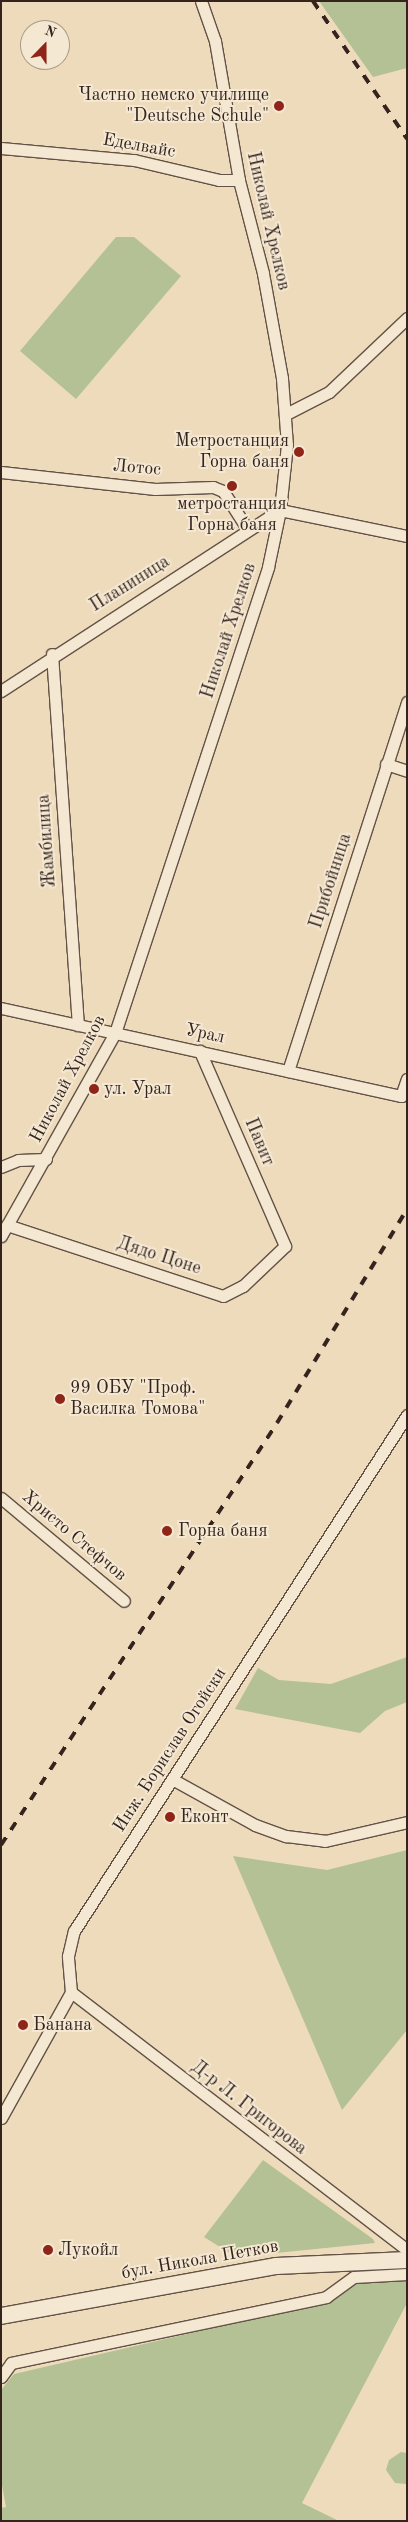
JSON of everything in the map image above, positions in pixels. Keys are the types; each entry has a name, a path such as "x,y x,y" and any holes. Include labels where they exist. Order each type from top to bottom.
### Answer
{"street":[{"name":"Николай Хрелков","path":"4,1231 115,1033 268,567 280,510 286,414 265,282 239,180 215,41 201,1"},
{"name":"Еделвайс","path":"1,148 134,160 219,180 239,180"},
{"path":"286,414 329,392 407,318"},
{"name":"Лотос","path":"1,472 155,489 213,488 223,491 248,530"},
{"path":"280,510 407,536"},
{"name":"Планиница","path":"1,690 52,654 280,510"},
{"name":"Жамбилица","path":"52,654 78,1025"},
{"name":"Прибойница","path":"288,1071 407,702"},
{"path":"386,764 407,771"},
{"name":"Урал","path":"1,1008 401,1096 407,1079"},
{"name":"Павит","path":"200,1051 285,1246"},
{"path":"1,1167 18,1160 46,1159"},
{"name":"Дядо Цоне","path":"4,1231 223,1296 244,1286 285,1246"},
{"name":"Инж. Борислав Огойски","path":"71,1992 68,1956 74,1931 407,1414"},
{"name":"Христо Стефчов","path":"1,1498 124,1601"},
{"path":"172,1779 255,1825 286,1836 325,1841 407,1822"},
{"path":"1,2118 71,1992"},
{"name":"Д-р Л. Григорова","path":"71,1992 407,2250"},
{"name":"бул. Никола Петков","path":"1,2316 276,2266 407,2260"},
{"path":"1,2377 11,2363 326,2297 354,2277 407,2274"}],"green space":[{"path":"319,1 407,1 407,68 373,77"},
{"path":"116,237 134,237 181,276 76,399 20,351"},
{"path":"407,1657 407,1702 385,1711 360,1733 235,1709 258,1668 279,1680 331,1684"},
{"path":"407,1850 407,2030 342,2110 233,1856 327,1870"},
{"path":"263,2160 373,2239 375,2243 236,2257 204,2237"},
{"path":"407,2278 407,2303 302,2503 339,2521 1,2521 1,2508 6,2507 1,2480 1,2390 14,2374 330,2301 360,2281"},
{"path":"401,2452 407,2453 406,2484 395,2483 386,2470 389,2460"}],"railway":[{"path":"313,1 407,139"},
{"path":"1,1845 277,1423 407,1209"}],"place":[{"name":"Частно немско училище \"Deutsche Schule\"","path":"279,106"},
{"name":"Метростанция Горна баня","path":"299,452"},
{"name":"метростанция Горна баня","path":"232,486"},
{"name":"ул. Урал","path":"94,1089"},
{"name":"99 ОБУ \"Проф. Василка Томова\"","path":"60,1399"},
{"name":"Горна баня","path":"167,1531"},
{"name":"Еконт","path":"170,1817"},
{"name":"Банана","path":"23,2025"},
{"name":"Лукойл","path":"48,2250"}]}
